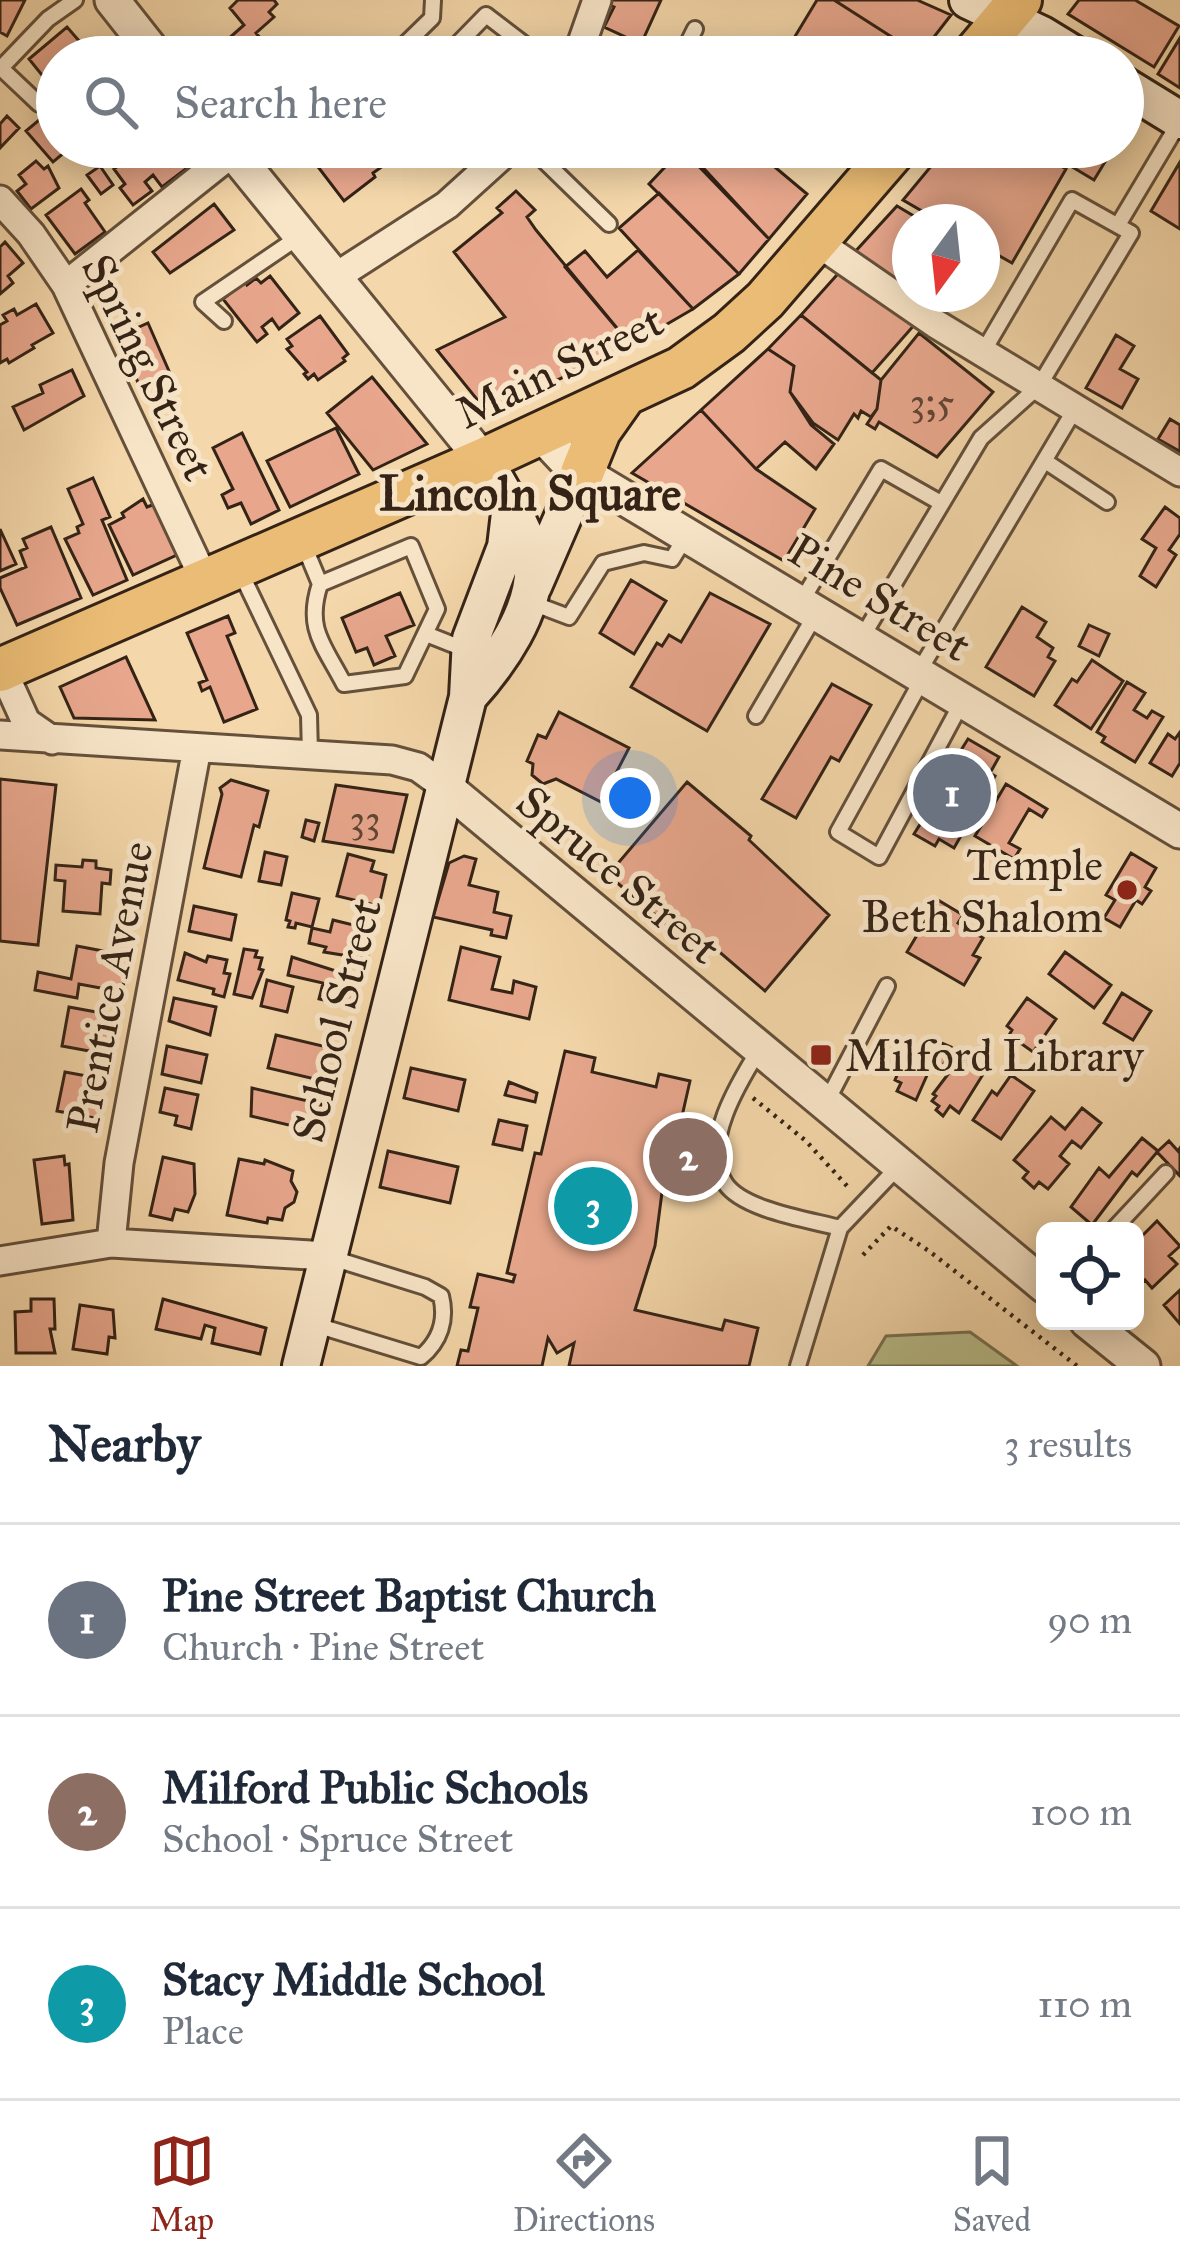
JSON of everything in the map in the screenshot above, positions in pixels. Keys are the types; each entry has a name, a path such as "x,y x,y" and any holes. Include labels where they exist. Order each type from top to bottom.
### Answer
{"main road":[{"path":"983,36 998,6 1045,36"},
{"path":"1144,98 1180,121"},
{"name":"Main Street","path":"1,670 483,460 681,368 729,333 817,242 879,168"},
{"path":"527,601 599,431 623,397"},
{"name":"School Street","path":"301,1366 468,697 483,656 527,601 532,557 483,460"},
{"name":"School Street","path":"483,656 477,616 508,538 510,513"}],"street":[{"path":"112,0 141,36"},
{"path":"585,36 598,0"},
{"path":"66,285 220,168"},
{"path":"246,168 483,460"},
{"path":"334,278 447,205 488,168"},
{"name":"Spring Street","path":"0,200 31,234 66,285 222,574"},
{"path":"817,242 982,352 1180,472"},
{"name":"Pine Street","path":"541,434 555,452 583,473 1180,831"},
{"path":"1,670 26,722 52,740"},
{"name":"Spruce Street","path":"0,735 310,754 401,762 425,770 1036,1279"},
{"name":"Prentice Avenue","path":"111,1243 119,1162 197,748"},
{"path":"0,1261 111,1243 327,1256"},
{"path":"1099,1330 1143,1366"}],"lane":[{"path":"36,101 1,68 48,19 75,0"},
{"path":"414,36 432,18 433,0"},
{"path":"466,36 486,15 514,36"},
{"path":"691,36 694,29"},
{"path":"1118,226 1180,121"},
{"path":"552,168 609,224"},
{"path":"861,639 980,438 1040,386 1131,233 1072,200 982,352"},
{"path":"224,321 203,302 300,236"},
{"path":"963,699 879,857 838,832 921,674 1075,408"},
{"path":"1045,461 1107,502"},
{"path":"756,716 881,469 940,503"},
{"path":"527,601 569,617 603,563 644,553 672,559 687,534"},
{"path":"301,539 320,584 313,622 344,685 405,676 437,608 411,546 320,584"},
{"path":"222,574 307,708 310,754"},
{"path":"426,634 483,656"},
{"path":"825,1106 886,986"},
{"path":"759,1049 729,1099 718,1159 726,1185 751,1203 840,1228"},
{"path":"798,1366 840,1228 898,1166"},
{"path":"1120,1222 1166,1173"},
{"path":"311,1323 421,1357 434,1346 445,1312 441,1296 425,1287 327,1256"}],"path":[{"path":"753,1098 806,1141 848,1187"},
{"path":"863,1255 891,1226 1078,1366"}],"green space":[{"path":"970,1332 1017,1366 868,1366 886,1336"}],"building":[{"path":"0,0 25,0 7,36 0,32"},
{"path":"238,0 274,0 277,4 269,12 274,17 256,33 259,36 232,36 244,25 230,8"},
{"path":"661,0 645,36 624,36 604,27 614,7 605,3"},
{"path":"817,0 834,0 890,36 795,36"},
{"path":"834,0 917,0 951,15 935,36 890,36"},
{"path":"1079,0 1135,0 1179,26 1154,67 1144,61 1144,36 1104,36 1068,14"},
{"path":"1180,38 1180,88 1158,74"},
{"path":"7,116 19,128 0,148 0,124"},
{"path":"36,123 36,142 26,131"},
{"path":"36,161 36,168 49,168 59,188 31,209 17,191 26,184 19,175"},
{"path":"1180,162 1180,229 1151,211"},
{"path":"101,168 113,185 101,194 87,175"},
{"path":"187,168 162,187 153,175 145,182 152,191 133,205 114,169"},
{"path":"319,168 380,168 373,173 375,177 344,201"},
{"path":"664,168 700,168 769,239 739,274 649,184"},
{"path":"703,168 776,168 807,194 769,239"},
{"path":"930,168 1066,169 1012,263 1000,256 1000,204 910,204 903,200"},
{"path":"1074,168 1101,168 1094,180"},
{"path":"81,189 105,232 75,254 46,215"},
{"path":"516,191 535,210 527,217 536,230 631,345 488,413 437,350 505,317 454,252 502,213 497,208"},
{"path":"659,193 739,274 693,309 619,228"},
{"path":"214,204 234,230 170,273 153,252"},
{"path":"892,211 892,279 853,254"},
{"path":"5,242 23,263 8,276 13,283 0,294 0,247"},
{"path":"638,250 693,309 631,345 565,267 585,251 607,277"},
{"path":"844,267 892,304 892,312 902,312 916,323 872,373 801,315"},
{"path":"270,276 299,313 279,329 272,319 262,327 267,334 257,342 223,299 245,281 247,285 256,278 261,283"},
{"path":"36,304 53,333 9,363 7,359 0,363 0,325 7,321 3,315 14,309 17,315"},
{"path":"801,315 881,380 877,409 871,417 861,411 858,418 854,414 838,440 813,423 790,392 794,366 768,349"},
{"path":"320,316 348,354 318,380 314,374 308,379 287,349 292,346 287,339"},
{"path":"148,323 172,378 142,391 117,337"},
{"path":"919,333 993,392 937,457 879,422 875,429 867,424 877,409 881,380"},
{"path":"1116,335 1134,346 1120,369 1138,379 1122,408 1086,388"},
{"path":"768,349 794,366 790,392 811,425 834,444 816,469 785,442 756,469 701,410"},
{"path":"72,370 84,396 24,430 13,407 43,393 40,385"},
{"path":"372,377 427,444 373,470 327,413"},
{"path":"701,410 756,469 815,509 784,561 632,473"},
{"path":"1170,419 1180,425 1180,459 1179,451 1158,439"},
{"path":"336,428 359,474 290,507 267,461"},
{"path":"242,433 279,510 251,524 241,503 228,508 222,495 233,489 213,448"},
{"path":"93,478 110,517 102,520 127,580 93,595 65,539 79,533 77,527 83,524 68,489"},
{"path":"143,499 147,507 155,504 179,554 133,575 109,525"},
{"path":"1165,507 1180,518 1180,534 1169,550 1176,555 1156,587 1140,576 1156,548 1142,539"},
{"path":"51,527 81,598 17,625 0,578 26,567 20,551 27,548 23,539"},
{"path":"0,529 16,564 0,571"},
{"path":"631,580 666,601 634,654 600,633"},
{"path":"400,593 414,625 386,636 395,656 374,665 367,648 356,652 342,618"},
{"path":"710,593 770,624 707,731 631,687 657,643 662,646 669,635 681,642"},
{"path":"1022,607 1046,622 1037,637 1053,648 1048,657 1055,661 1034,696 986,667"},
{"path":"228,616 235,633 227,636 257,709 224,722 210,687 202,691 199,683 207,680 187,633"},
{"path":"1089,625 1109,634 1099,656 1079,646"},
{"path":"126,657 155,720 74,718 60,687"},
{"path":"1092,660 1123,681 1091,729 1055,705"},
{"path":"1127,682 1145,693 1134,710 1147,718 1152,711 1163,717 1135,762 1102,742 1105,737 1097,732"},
{"path":"832,684 871,705 839,761 831,757 796,818 762,799"},
{"path":"559,712 629,748 601,802 556,779 543,784 532,775 533,764 527,761 538,735 546,738"},
{"path":"1180,732 1180,763 1172,776 1150,763 1168,734 1175,739"},
{"path":"968,739 999,757 990,773 995,776 954,848 939,839 935,846 914,834 924,818 908,809 944,747 958,755"},
{"path":"0,779 56,785 38,945 0,941"},
{"path":"231,780 268,791 241,877 204,868 220,788"},
{"path":"687,782 751,836 749,840 829,915 765,991 709,943 701,954 608,875"},
{"path":"1006,784 1047,809 1042,817 1029,809 1009,843 1020,849 1014,859 975,836"},
{"path":"336,785 407,795 393,852 323,841"},
{"path":"306,820 319,823 314,841 302,837"},
{"path":"265,852 287,857 281,885 259,881"},
{"path":"1131,853 1156,868 1145,887 1151,891 1142,904 1136,900 1120,927 1104,918 1115,900 1106,895"},
{"path":"348,854 374,861 371,871 386,875 379,906 337,896"},
{"path":"464,856 476,859 469,885 498,892 494,912 511,916 506,938 491,935 492,930 433,917 449,863"},
{"path":"83,860 111,870 110,884 102,883 100,914 63,911 65,881 55,880 56,865 82,867"},
{"path":"292,893 319,899 312,927 296,923 295,928 288,927"},
{"path":"938,900 963,915 958,923 983,938 973,955 980,958 964,985 907,952"},
{"path":"194,906 236,915 231,940 189,931"},
{"path":"333,920 374,930 367,959 324,952 326,947 309,943 312,928 330,932"},
{"path":"77,946 129,956 122,992 79,984 77,998 35,990 38,972 71,979"},
{"path":"461,947 500,957 492,989 512,993 514,981 536,987 529,1019 449,1000"},
{"path":"244,949 257,951 255,957 262,958 259,969 263,970 252,998 234,994"},
{"path":"1065,952 1111,985 1094,1008 1049,974"},
{"path":"185,953 206,962 208,956 227,960 224,973 230,974 224,997 213,994 214,989 178,980"},
{"path":"292,957 358,978 352,1007 319,999 323,983 288,975"},
{"path":"267,980 293,987 287,1012 261,1006"},
{"path":"1122,993 1151,1011 1133,1040 1104,1023"},
{"path":"174,998 216,1007 210,1035 169,1021"},
{"path":"1027,998 1056,1019 1033,1052 1009,1035 1012,1030 1007,1026"},
{"path":"69,1007 118,1016 111,1055 62,1046"},
{"path":"276,1035 327,1047 319,1080 268,1068"},
{"path":"932,1039 951,1047 942,1068 932,1064 916,1100 897,1091 901,1083 895,1080 907,1052 924,1060"},
{"path":"167,1046 207,1055 201,1083 162,1074"},
{"path":"565,1051 595,1058 592,1072 656,1087 659,1074 690,1081 668,1178 664,1177 655,1246 635,1310 722,1330 725,1320 758,1328 749,1366 569,1366 574,1343 557,1353 548,1338 542,1366 457,1366 461,1350 468,1351 478,1308 470,1307 478,1274 513,1282 515,1275 507,1273"},
{"path":"968,1054 987,1068 959,1113 950,1106 943,1116 936,1110 939,1106 932,1101 933,1094"},
{"path":"411,1068 465,1080 458,1111 404,1098"},
{"path":"65,1072 103,1079 100,1119 57,1111"},
{"path":"1011,1075 1034,1091 1001,1139 973,1120 992,1091 997,1095"},
{"path":"509,1082 537,1093 535,1102 505,1095"},
{"path":"165,1088 198,1095 191,1129 175,1125 177,1116 160,1112"},
{"path":"252,1088 321,1104 314,1131 251,1116"},
{"path":"1082,1108 1101,1123 1081,1148 1072,1141 1060,1156 1069,1164 1048,1189 1039,1182 1034,1188 1023,1178 1028,1172 1014,1160 1051,1117 1065,1129"},
{"path":"499,1120 527,1126 522,1150 493,1144"},
{"path":"1142,1138 1158,1151 1137,1176 1132,1172 1094,1222 1088,1222 1071,1207 1099,1168 1109,1177"},
{"path":"1169,1141 1178,1151 1180,1148 1180,1176 1157,1152"},
{"path":"388,1151 458,1167 450,1203 380,1187"},
{"path":"64,1156 65,1165 69,1164 73,1220 42,1224 34,1160"},
{"path":"163,1157 194,1164 195,1194 188,1212 175,1209 172,1220 150,1215"},
{"path":"239,1159 264,1164 265,1160 293,1171 291,1181 297,1192 282,1220 268,1218 267,1223 227,1215"},
{"path":"1157,1221 1180,1246 1169,1256 1177,1264 1152,1288 1144,1281 1144,1234"},
{"path":"1180,1290 1180,1324 1164,1305"},
{"path":"31,1299 54,1299 55,1329 50,1329 55,1353 16,1353 15,1312 31,1311"},
{"path":"163,1299 266,1328 260,1354 212,1343 215,1328 205,1325 201,1339 156,1329"},
{"path":"80,1305 113,1310 115,1338 109,1337 107,1354 73,1349"}],"place":[{"name":"Pine Street Baptist Church","path":"952,793"},
{"name":"Temple Beth Shalom","path":"1127,890"},
{"name":"Milford Library","path":"821,1055"},
{"name":"Milford Public Schools","path":"688,1157"},
{"name":"Stacy Middle School","path":"593,1206"}],"district":[{"name":"Lincoln Square","path":"530,493"}]}
